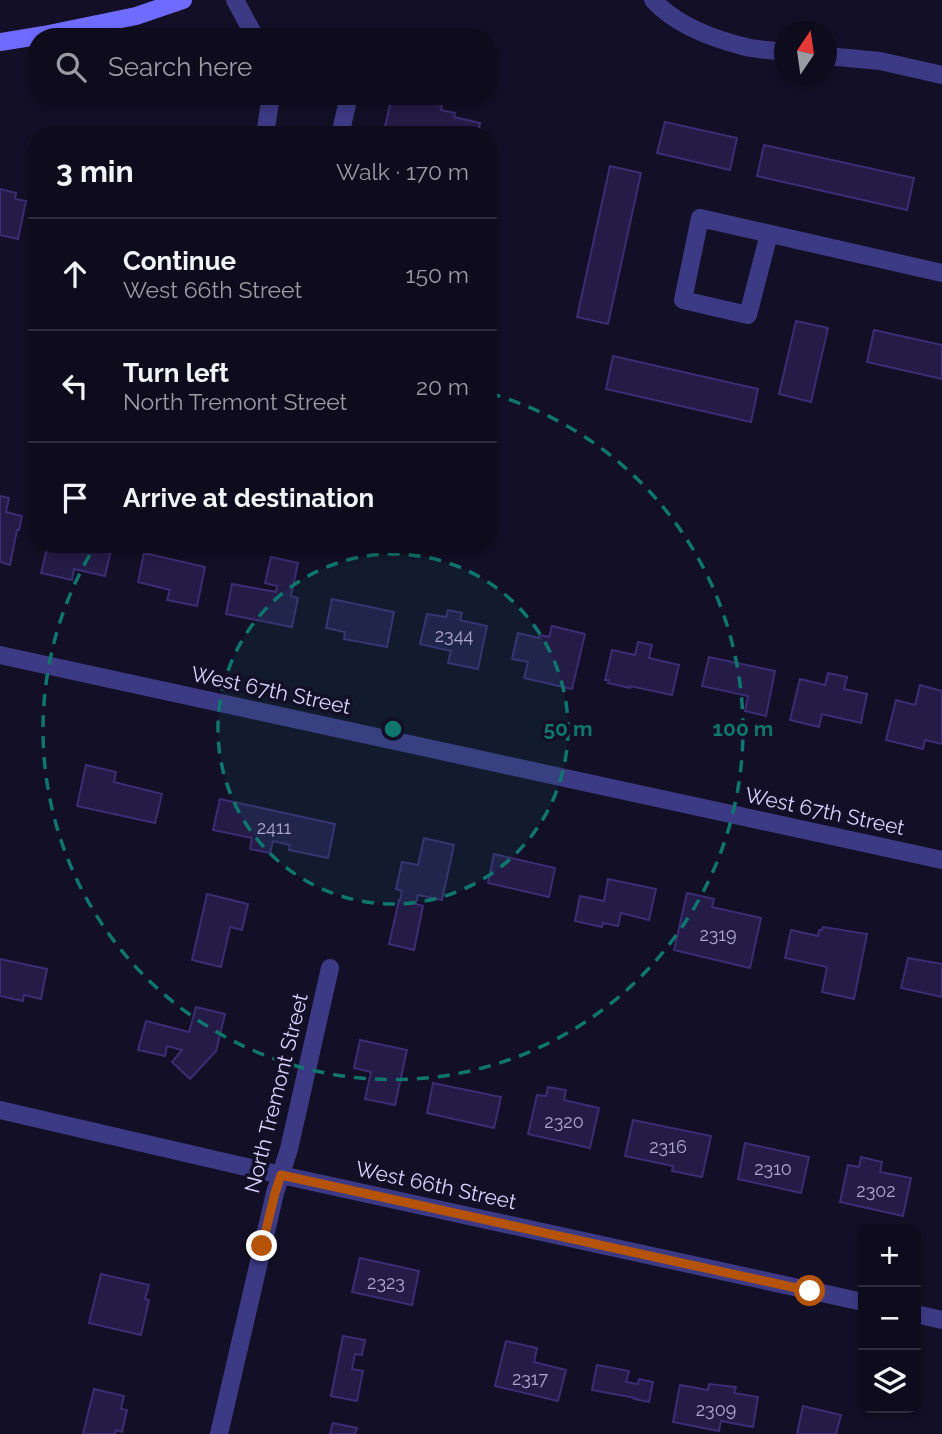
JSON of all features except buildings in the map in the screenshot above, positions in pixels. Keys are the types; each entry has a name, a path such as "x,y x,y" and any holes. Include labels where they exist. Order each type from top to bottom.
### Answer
{"main road":[{"path":"78,28 136,16 183,0"},
{"path":"0,42 28,38"}],"street":[{"path":"235,0 250,28"},
{"path":"653,0 661,9 701,33 748,48 774,50"},
{"path":"837,57 880,61 942,75"},
{"path":"266,126 270,105"},
{"path":"342,126 347,105"},
{"path":"769,234 748,315 683,300 700,218 942,273"},
{"name":"West 67th Street","path":"0,655 942,860"},
{"name":"North Tremont Street","path":"219,1434 330,968"},
{"name":"West 66th Street","path":"0,1111 858,1301"},
{"path":"921,1315 942,1320"}],"route":[{"path":"262,1246 281,1175 810,1291"}]}
